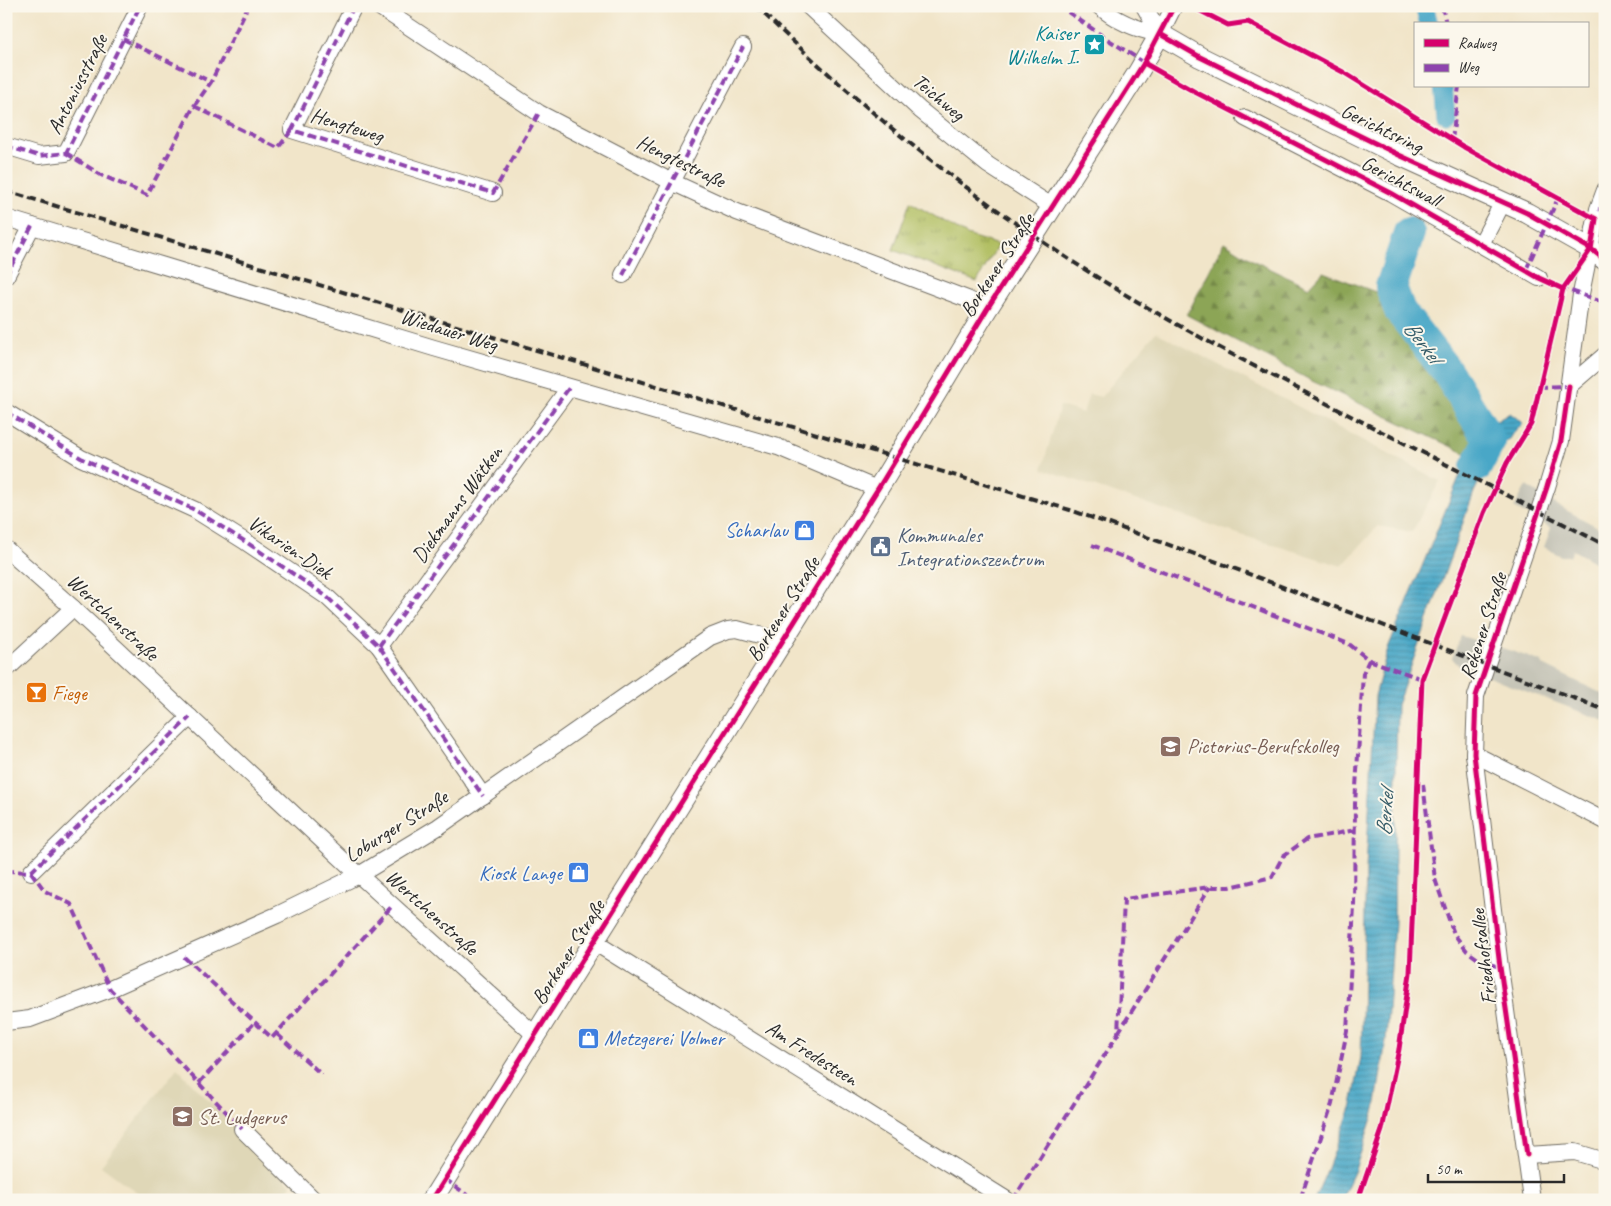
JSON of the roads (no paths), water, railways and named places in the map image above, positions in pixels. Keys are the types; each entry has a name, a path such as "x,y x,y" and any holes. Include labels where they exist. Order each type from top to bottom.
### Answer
{"street":[{"name":"Antoniusstraße","path":"6,146 39,156 66,153 140,6"},
{"name":"Hengteweg","path":"354,6 292,130 492,193"},
{"name":"Hengtestraße","path":"378,6 539,112 672,182 737,212 967,299 987,309"},
{"name":"Teichweg","path":"808,6 920,110 988,165 1053,207"},
{"path":"1099,6 1115,18 1144,31 1160,34"},
{"path":"1144,6 1160,34"},
{"path":"1160,34 1174,6"},
{"name":"Borkener Straße","path":"432,1200 1160,34"},
{"name":"Gerichtsring","path":"1160,34 1200,57 1399,155 1527,213 1598,254"},
{"path":"623,275 743,47"},
{"name":"Gerichtswall","path":"1245,118 1391,193 1539,278"},
{"name":"Rekener Straße","path":"1474,754 1476,696 1561,441 1581,294 1598,254 1598,209 1605,190"},
{"path":"1481,244 1503,202"},
{"name":"Wiedauer Weg","path":"6,218 569,388 778,447 877,489"},
{"path":"6,276 32,226"},
{"path":"1568,386 1605,355"},
{"name":"Diekmanns Wätken","path":"379,646 569,388"},
{"name":"Vikarien-Diek","path":"6,412 81,458 195,510 326,596 379,646 484,796"},
{"name":"Wertchenstraße","path":"6,549 73,608 359,875 535,1035"},
{"path":"6,670 73,608"},
{"name":"Loburger Straße","path":"6,1022 30,1019 110,989 277,915 359,875 438,827 484,796 710,637 728,630 737,629 782,641"},
{"path":"31,872 190,718"},
{"path":"1474,754 1605,821"},
{"name":"Friedhofsallee","path":"1474,754 1500,967 1532,1200"},
{"name":"Am Fredesteen","path":"594,942 1007,1200"},
{"path":"242,1129 314,1200"},
{"path":"1527,1155 1575,1152 1605,1161"}],"water":[{"path":"1510,413 1523,423 1489,461 1474,492 1397,705 1394,923 1386,1041 1375,1109 1355,1170 1341,1200 1314,1200 1352,1105 1361,1057 1366,869 1375,696 1388,648 1478,432"}],"waterway":[{"name":"Berkel","path":"1424,6 1428,22"},
{"name":"Berkel","path":"1443,88 1446,115"},
{"name":"Berkel","path":"1409,233 1391,287 1400,311 1446,370 1490,441 1476,467"}],"railway":[{"path":"756,6 848,91 944,170 1044,243 1097,277 1174,323 1248,363 1605,545"},
{"path":"6,191 1070,510 1220,563 1605,710"}],"place":[{"name":"Kaiser Wilhelm I.","path":"1095,45"},
{"name":"Scharlau","path":"804,530"},
{"name":"Kommunales Integrationszentrum","path":"881,547"},
{"name":"Fiege","path":"36,693"},
{"name":"Pictorius-Berufskolleg","path":"1171,746"},
{"name":"Kiosk Lange","path":"578,873"},
{"name":"Metzgerei Volmer","path":"588,1038"},
{"name":"St. Ludgerus","path":"182,1117"}]}
